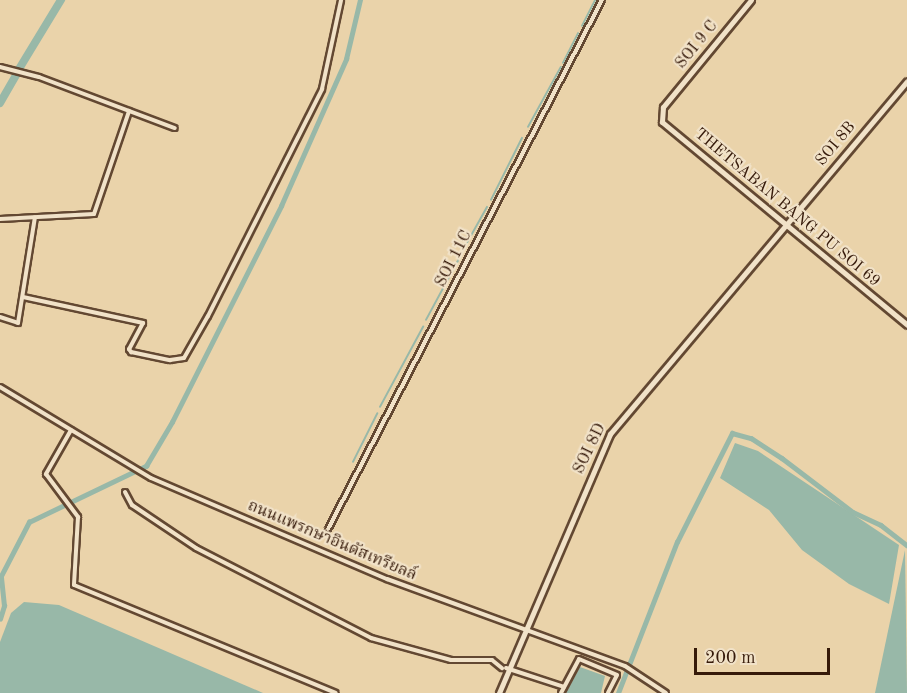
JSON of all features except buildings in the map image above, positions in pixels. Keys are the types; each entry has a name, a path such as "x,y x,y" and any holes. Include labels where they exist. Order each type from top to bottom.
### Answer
{"street":[{"path":"23,297 143,323 129,349 131,352 170,360 184,358 198,336 322,89 341,0"},
{"name":"SOI 11C","path":"328,529 602,0"},
{"name":"SOI 9 C","path":"663,107 751,0"},
{"path":"0,67 39,77 175,128"},
{"name":"SOI 8B","path":"785,225 907,81"},
{"name":"THETSABAN BANG PU SOI 69","path":"663,107 662,122 907,325"},
{"path":"0,219 94,214 129,111"},
{"path":"0,317 18,323 35,217"},
{"name":"SOI 8D","path":"499,693 506,668 527,628 607,439 785,225"},
{"name":"ถนนแพรกษาอินดัสเทรียลล์","path":"0,387 148,476 387,579 527,628 625,666 666,693"},
{"path":"72,430 46,474 78,517 74,585 336,693"},
{"path":"125,492 132,505 196,548 371,639 451,660 492,660 506,668 564,687"},
{"path":"561,693 579,659 617,675 608,693"}],"shaded area":[{"path":"735,443 758,451 899,545 889,604 849,584 802,550 769,510 720,478"},
{"path":"905,550 907,693 875,693"},
{"path":"24,602 59,605 263,693 0,693 0,642 11,613"},
{"path":"580,667 605,676 601,693 566,693"}],"waterway":[{"path":"19,69 61,0"},
{"path":"0,619 4,606 1,576 29,522 146,466 172,422 281,206 346,59 360,0"},
{"path":"582,26 595,0"},
{"path":"563,63 578,34"},
{"path":"528,127 561,67"},
{"path":"0,103 18,72"},
{"path":"491,200 522,138"},
{"path":"463,250 487,207"},
{"path":"426,320 460,257"},
{"path":"380,407 423,327"},
{"path":"353,462 377,414"},
{"path":"618,693 677,542 732,433 751,438 782,458 853,512 881,525 907,545"}]}
